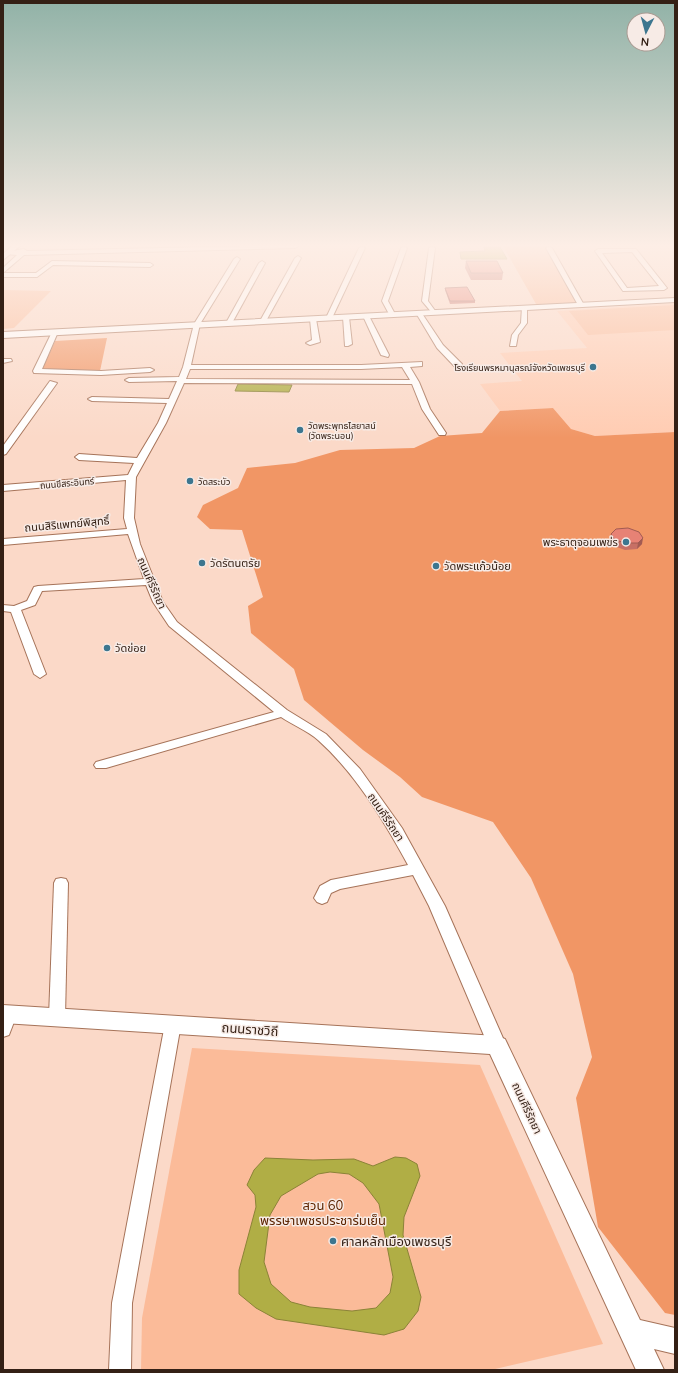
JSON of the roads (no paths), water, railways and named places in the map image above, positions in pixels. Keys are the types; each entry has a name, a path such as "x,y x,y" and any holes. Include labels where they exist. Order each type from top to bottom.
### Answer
{"main road":[{"path":"3,335 477,310"},
{"name":"ถนนราชวิถี","path":"5,1019 57,1017 497,1045"},
{"name":"ถนนคีรีรัถยา","path":"497,1045 650,1370"},
{"path":"632,1331 675,1342"}],"street":[{"name":"ถนนคีรีรัถยา","path":"206,310 197,324 187,367 182,380 131,477 130,518 132,531 135,544 150,582 158,602 173,624 282,712 322,737 355,772 397,832 448,928 497,1045"},
{"path":"229,323 236,310"},
{"path":"263,321 269,310"},
{"path":"329,318 333,310"},
{"path":"390,310 392,314"},
{"path":"513,344 515,335 524,323 524,310"},
{"path":"419,313 440,346 459,366"},
{"path":"366,316 385,355"},
{"path":"346,317 349,327 347,336 348,344"},
{"path":"310,343 316,342 313,318"},
{"path":"56,332 37,371 101,373 150,370"},
{"path":"187,367 361,367 419,364"},
{"path":"405,365 415,382 426,409 442,432"},
{"path":"130,380 415,382"},
{"path":"3,452 53,383"},
{"path":"92,399 172,401"},
{"path":"79,457 140,461"},
{"name":"ถนนขีสระอินทร์","path":"3,488 131,477"},
{"name":"ถนนสิริแพทย์พิสุทธิ์","path":"3,542 132,531"},
{"path":"3,608 15,608 31,603 38,589 150,582"},
{"path":"15,608 40,674"},
{"path":"101,765 282,712"},
{"path":"322,898 325,890 336,884 417,869"},
{"path":"57,1017 61,883"},
{"path":"120,1370 122,1303 173,1024"}],"place":[{"name":"โรงเรียนพรหมานุสรณ์จังหวัดเพชรบุรี","path":"593,367"},
{"name":"วัดพระพุทธไสยาสน์ (วัดพระนอน)","path":"300,430"},
{"name":"วัดสระบัว","path":"190,481"},
{"name":"พระธาตุจอมเพข่ร","path":"626,542"},
{"name":"วัดรัตนตรัย","path":"202,563"},
{"name":"วัดพระแก้วน้อย","path":"436,566"},
{"name":"วัดข่อย","path":"107,648"},
{"name":"ศาลหลักเมืองเพชรบุรี","path":"333,1241"}],"park label":[{"name":"สวน 60 พรรษาเพชรประชาร่มเย็น","path":"323,1212"}]}
